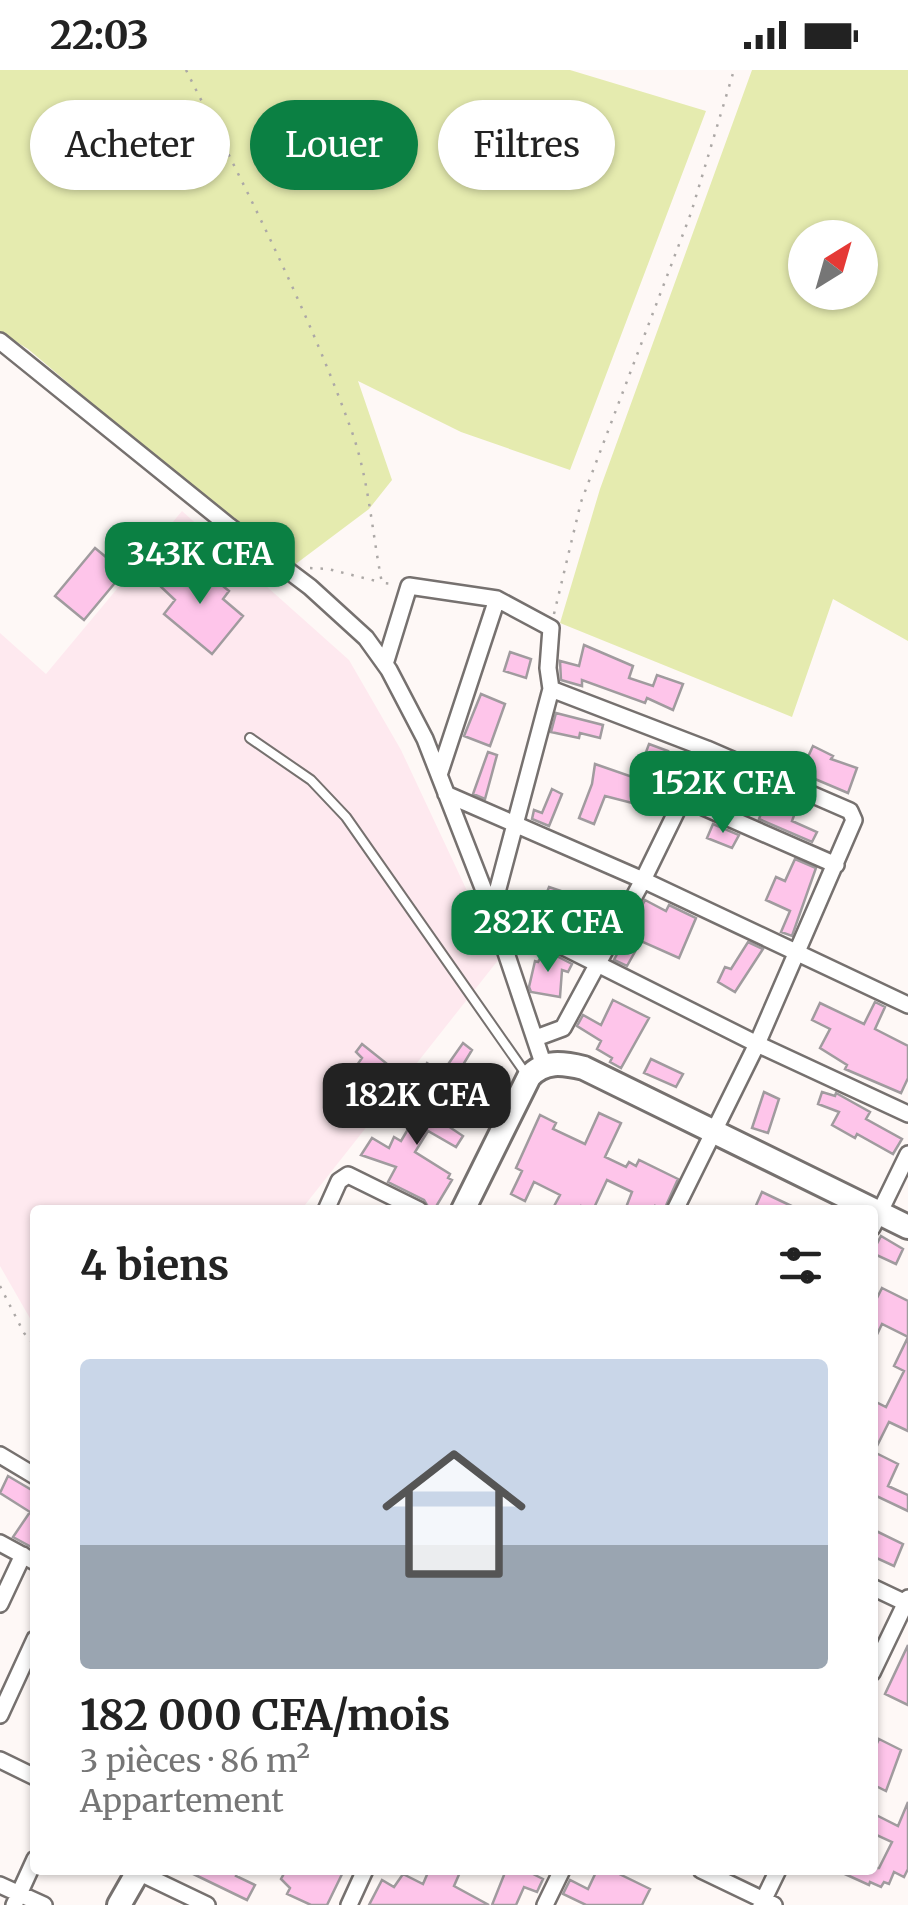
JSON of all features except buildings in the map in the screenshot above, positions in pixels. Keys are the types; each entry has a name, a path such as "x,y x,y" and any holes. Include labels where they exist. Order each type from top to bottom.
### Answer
{"street":[{"path":"0,341 356,626 385,664 418,723 492,911 536,1038 536,1071 466,1205"},
{"path":"385,664 409,586 497,599 551,628 551,690 492,911"},
{"path":"439,776 497,599"},
{"path":"551,690 850,811 854,820 757,1044 678,1205"},
{"path":"536,1038 563,1028 599,966 707,750"},
{"path":"446,794 643,880 908,1005"},
{"path":"683,798 836,865"},
{"path":"492,911 757,1044 908,1114"},
{"path":"536,1071 563,1063 584,1068 848,1205"},
{"path":"878,1216 908,1154"},
{"path":"328,1205 339,1181 348,1175 409,1205"},
{"path":"878,1220 908,1227"},
{"path":"0,1455 30,1473"},
{"path":"0,1543 29,1558 0,1604"},
{"path":"878,1589 907,1601 878,1660"},
{"path":"0,1714 30,1650"},
{"path":"0,1760 30,1775"},
{"path":"17,1899 30,1870"},
{"path":"120,1905 136,1875"},
{"path":"146,1875 206,1905"},
{"path":"349,1905 363,1875"},
{"path":"545,1905 560,1875"},
{"path":"711,1875 766,1903 776,1875"},
{"path":"0,1885 17,1899 44,1905"}],"lane":[{"path":"250,738 311,780 346,816 536,1071"}],"path":[{"path":"186,70 251,195 353,435 382,582"},
{"path":"551,628 581,502 691,213 734,70"},
{"path":"284,566 328,569 409,586"},
{"path":"0,1286 30,1340"}],"shaded area":[{"path":"182,511 349,660 401,750 499,959 305,1205 30,1205 30,1318 0,1266 0,633 46,674"}],"green space":[{"path":"0,70 570,70 706,111 570,470 461,432 358,381 392,480 369,509 293,566 232,522 28,349 0,332"},
{"path":"752,70 908,70 908,641 833,599 792,717 560,623 600,489"}]}
